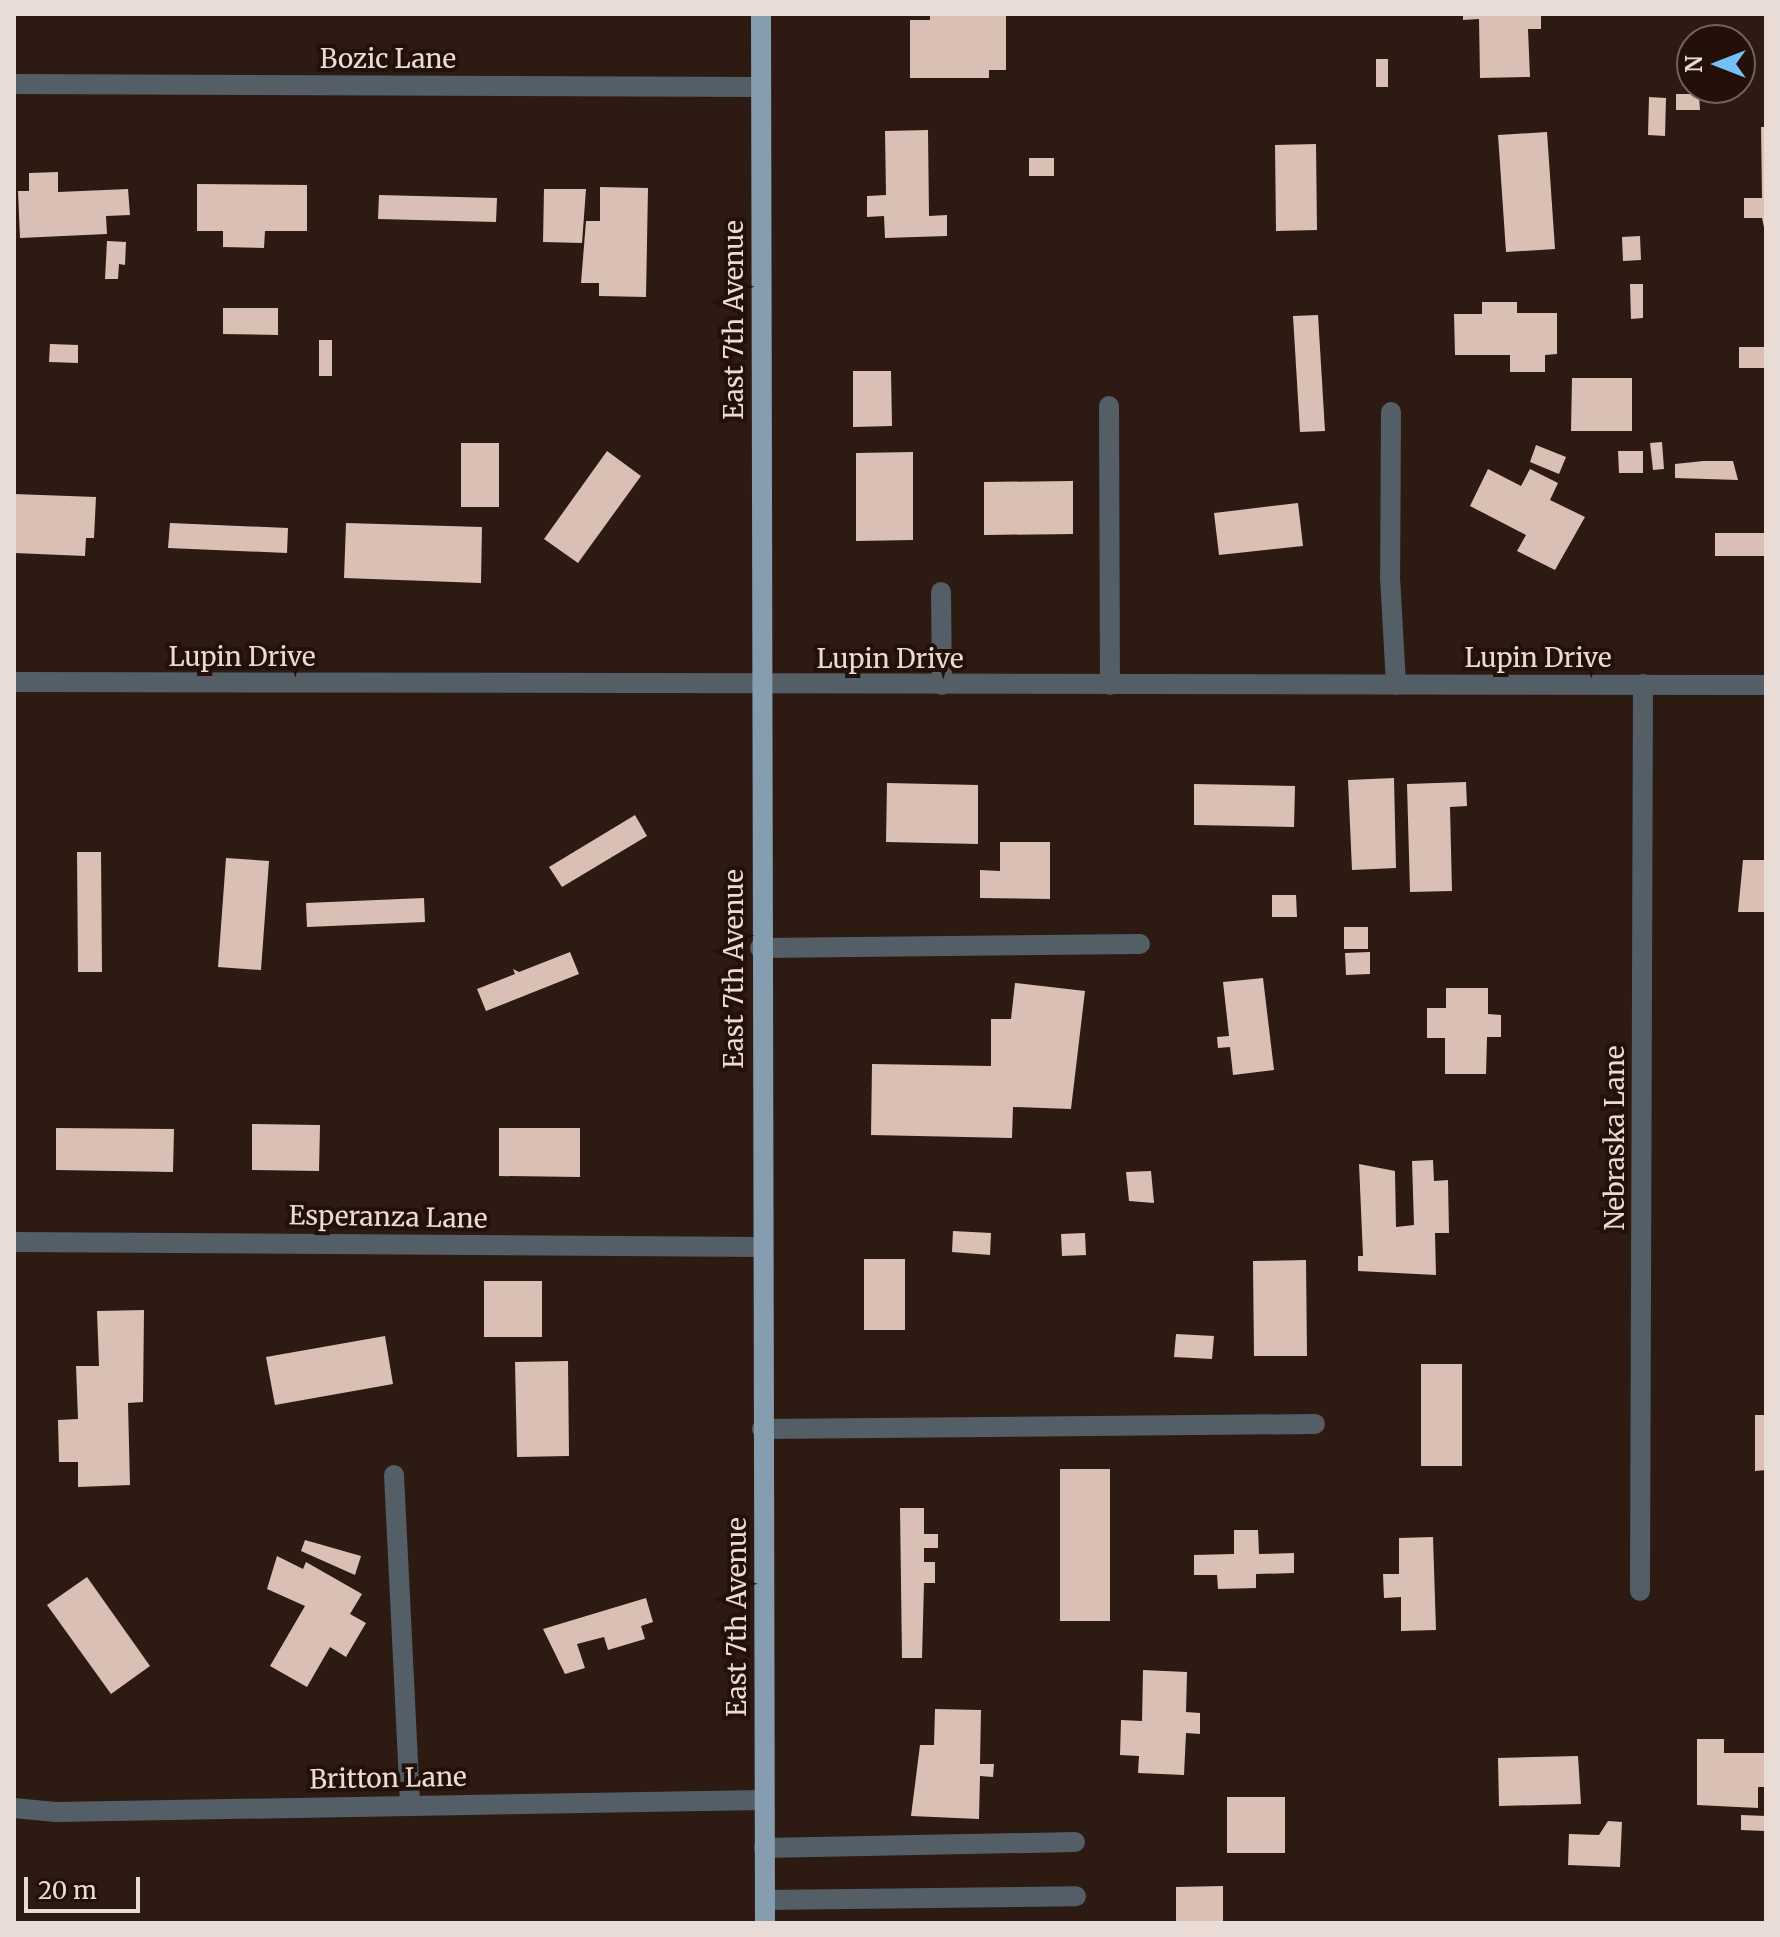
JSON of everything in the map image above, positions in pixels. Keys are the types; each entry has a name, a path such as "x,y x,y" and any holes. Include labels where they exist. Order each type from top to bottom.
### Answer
{"main road":[{"name":"East 7th Avenue","path":"761,14 759,686 765,1923"}],"street":[{"name":"Bozic Lane","path":"14,84 761,87"},
{"path":"1109,406 1110,685"},
{"path":"1391,412 1396,685"},
{"path":"941,592 942,685"},
{"name":"Lupin Drive","path":"14,682 759,686 1766,685"},
{"name":"Nebraska Lane","path":"1640,1591 1643,684"},
{"path":"760,948 1140,944"},
{"name":"Esperanza Lane","path":"14,1242 762,1247"},
{"path":"762,1429 1315,1424"},
{"path":"394,1475 410,1803"},
{"name":"Britton Lane","path":"14,1808 56,1812 410,1803 764,1800"},
{"path":"764,1848 1075,1842"},
{"path":"765,1900 1076,1896"}],"building":[{"path":"930,14 1006,14 1006,70 989,70 989,78 910,78 910,20 930,20"},
{"path":"1463,14 1541,14 1541,29 1528,29 1530,77 1480,78 1479,19 1463,20"},
{"path":"1376,59 1388,59 1388,87 1376,87"},
{"path":"1649,97 1666,98 1665,136 1648,135"},
{"path":"1676,104 1700,104 1700,110 1676,110"},
{"path":"1761,127 1766,127 1766,237 1762,218 1744,218 1744,198 1762,198"},
{"path":"928,130 929,216 947,215 947,236 885,238 884,216 867,217 867,196 886,195 885,131"},
{"path":"1547,132 1555,249 1506,252 1498,135"},
{"path":"1316,144 1317,230 1276,231 1275,145"},
{"path":"1029,158 1054,158 1054,176 1029,176"},
{"path":"58,172 58,192 128,189 130,215 106,216 107,234 20,238 18,191 29,191 29,173"},
{"path":"197,184 307,185 307,231 265,231 264,248 223,247 223,231 197,231"},
{"path":"600,187 648,188 646,297 599,296 599,283 581,283 586,221 600,221"},
{"path":"544,189 586,189 582,243 543,242"},
{"path":"379,195 497,198 496,222 378,219"},
{"path":"1640,236 1641,260 1623,261 1622,237"},
{"path":"107,241 126,242 125,265 119,264 118,279 105,279"},
{"path":"1630,284 1643,284 1643,318 1631,319"},
{"path":"1482,302 1517,302 1517,313 1557,313 1557,354 1545,355 1545,372 1510,372 1510,355 1455,355 1454,314 1482,314"},
{"path":"223,308 278,308 278,335 223,334"},
{"path":"1318,315 1325,431 1300,432 1293,316"},
{"path":"319,340 332,340 332,376 319,376"},
{"path":"50,344 78,345 78,363 49,362"},
{"path":"1739,347 1766,347 1766,368 1739,368"},
{"path":"853,371 891,371 892,426 853,427"},
{"path":"1572,378 1632,378 1632,431 1571,431"},
{"path":"1662,442 1664,469 1653,470 1650,443"},
{"path":"461,443 499,443 499,507 461,507"},
{"path":"1536,445 1566,457 1559,474 1530,462"},
{"path":"607,451 641,476 578,563 544,539"},
{"path":"1618,451 1643,451 1643,473 1619,473"},
{"path":"913,452 913,540 856,541 856,453"},
{"path":"1733,461 1738,480 1675,478 1675,464"},
{"path":"1488,469 1521,486 1530,469 1558,483 1550,500 1585,517 1555,570 1517,551 1526,535 1470,506"},
{"path":"1073,481 1073,534 984,535 984,482"},
{"path":"14,494 96,497 94,538 86,538 85,556 14,553"},
{"path":"1298,503 1303,546 1219,555 1214,513"},
{"path":"170,523 288,528 287,553 168,548"},
{"path":"346,523 482,527 481,583 344,578"},
{"path":"1715,533 1766,533 1766,556 1715,556"},
{"path":"1394,778 1396,868 1352,870 1348,780"},
{"path":"1466,782 1467,806 1450,807 1452,891 1410,892 1407,784"},
{"path":"887,783 978,785 978,844 886,842"},
{"path":"1194,784 1295,786 1294,827 1194,825"},
{"path":"635,815 647,836 562,887 549,867"},
{"path":"1000,842 1050,842 1050,899 980,898 980,870 1000,871"},
{"path":"77,852 101,852 102,972 78,972"},
{"path":"226,858 269,861 261,970 218,967"},
{"path":"1743,860 1765,860 1766,912 1738,912"},
{"path":"1272,895 1296,895 1297,917 1272,917"},
{"path":"424,898 425,922 307,927 306,903"},
{"path":"1344,927 1368,927 1368,949 1344,949"},
{"path":"570,952 579,974 486,1011 477,989 515,974 513,969 519,972"},
{"path":"1370,952 1370,974 1346,975 1345,953"},
{"path":"1263,978 1274,1070 1233,1075 1230,1047 1218,1048 1217,1037 1229,1036 1223,982"},
{"path":"1015,983 1085,991 1071,1109 1013,1107 1012,1138 871,1135 872,1064 991,1066 991,1019 1011,1019"},
{"path":"1446,988 1488,988 1488,1014 1501,1015 1501,1037 1487,1037 1486,1074 1445,1074 1445,1038 1427,1038 1427,1008 1446,1008"},
{"path":"252,1124 320,1125 319,1171 252,1170"},
{"path":"56,1128 174,1129 173,1172 56,1170"},
{"path":"499,1128 580,1128 580,1177 499,1176"},
{"path":"1433,1160 1434,1181 1448,1180 1449,1233 1435,1233 1436,1275 1358,1271 1358,1256 1363,1256 1359,1164 1395,1171 1396,1227 1414,1225 1412,1161"},
{"path":"1151,1171 1154,1203 1129,1201 1126,1172"},
{"path":"953,1231 991,1233 990,1255 952,1252"},
{"path":"1085,1233 1086,1255 1062,1256 1061,1234"},
{"path":"864,1259 905,1259 905,1330 864,1330"},
{"path":"1306,1260 1307,1356 1254,1356 1253,1261"},
{"path":"484,1281 542,1281 542,1337 484,1337"},
{"path":"144,1310 143,1402 128,1403 130,1485 78,1487 78,1462 59,1462 58,1420 78,1419 76,1366 99,1366 97,1311"},
{"path":"1176,1334 1214,1336 1212,1359 1174,1357"},
{"path":"385,1336 393,1384 275,1405 266,1357"},
{"path":"568,1361 569,1456 517,1457 515,1362"},
{"path":"1421,1364 1462,1364 1462,1466 1421,1466"},
{"path":"1755,1415 1766,1415 1766,1470 1755,1471"},
{"path":"1060,1469 1110,1469 1110,1621 1060,1621"},
{"path":"900,1508 924,1508 924,1534 938,1534 938,1548 924,1548 924,1562 935,1562 935,1583 924,1583 922,1658 902,1658"},
{"path":"1234,1530 1258,1530 1259,1554 1294,1553 1294,1573 1256,1574 1256,1588 1218,1589 1217,1575 1194,1575 1194,1555 1234,1554"},
{"path":"1433,1537 1436,1630 1401,1631 1401,1597 1384,1598 1383,1574 1399,1574 1399,1538"},
{"path":"305,1540 361,1556 355,1575 301,1551"},
{"path":"277,1556 303,1569 306,1562 362,1594 350,1614 366,1623 346,1657 330,1647 307,1687 270,1666 305,1606 267,1589"},
{"path":"87,1577 150,1666 111,1694 47,1605"},
{"path":"646,1598 653,1622 641,1626 645,1639 608,1650 604,1637 577,1644 585,1668 565,1674 543,1629"},
{"path":"1143,1670 1187,1672 1186,1712 1200,1713 1200,1734 1186,1733 1184,1775 1138,1773 1139,1756 1120,1755 1121,1720 1142,1721"},
{"path":"935,1709 981,1710 980,1764 994,1764 993,1777 980,1776 979,1819 911,1816 920,1745 934,1745"},
{"path":"1697,1739 1724,1739 1724,1753 1766,1753 1766,1787 1758,1787 1758,1808 1697,1805"},
{"path":"1578,1756 1581,1804 1499,1806 1498,1758"},
{"path":"1227,1797 1285,1797 1285,1853 1227,1853"},
{"path":"1741,1815 1766,1816 1766,1831 1741,1830"},
{"path":"1608,1821 1622,1822 1620,1867 1568,1865 1569,1834 1599,1835"},
{"path":"1223,1886 1223,1923 1176,1923 1176,1887"}]}
